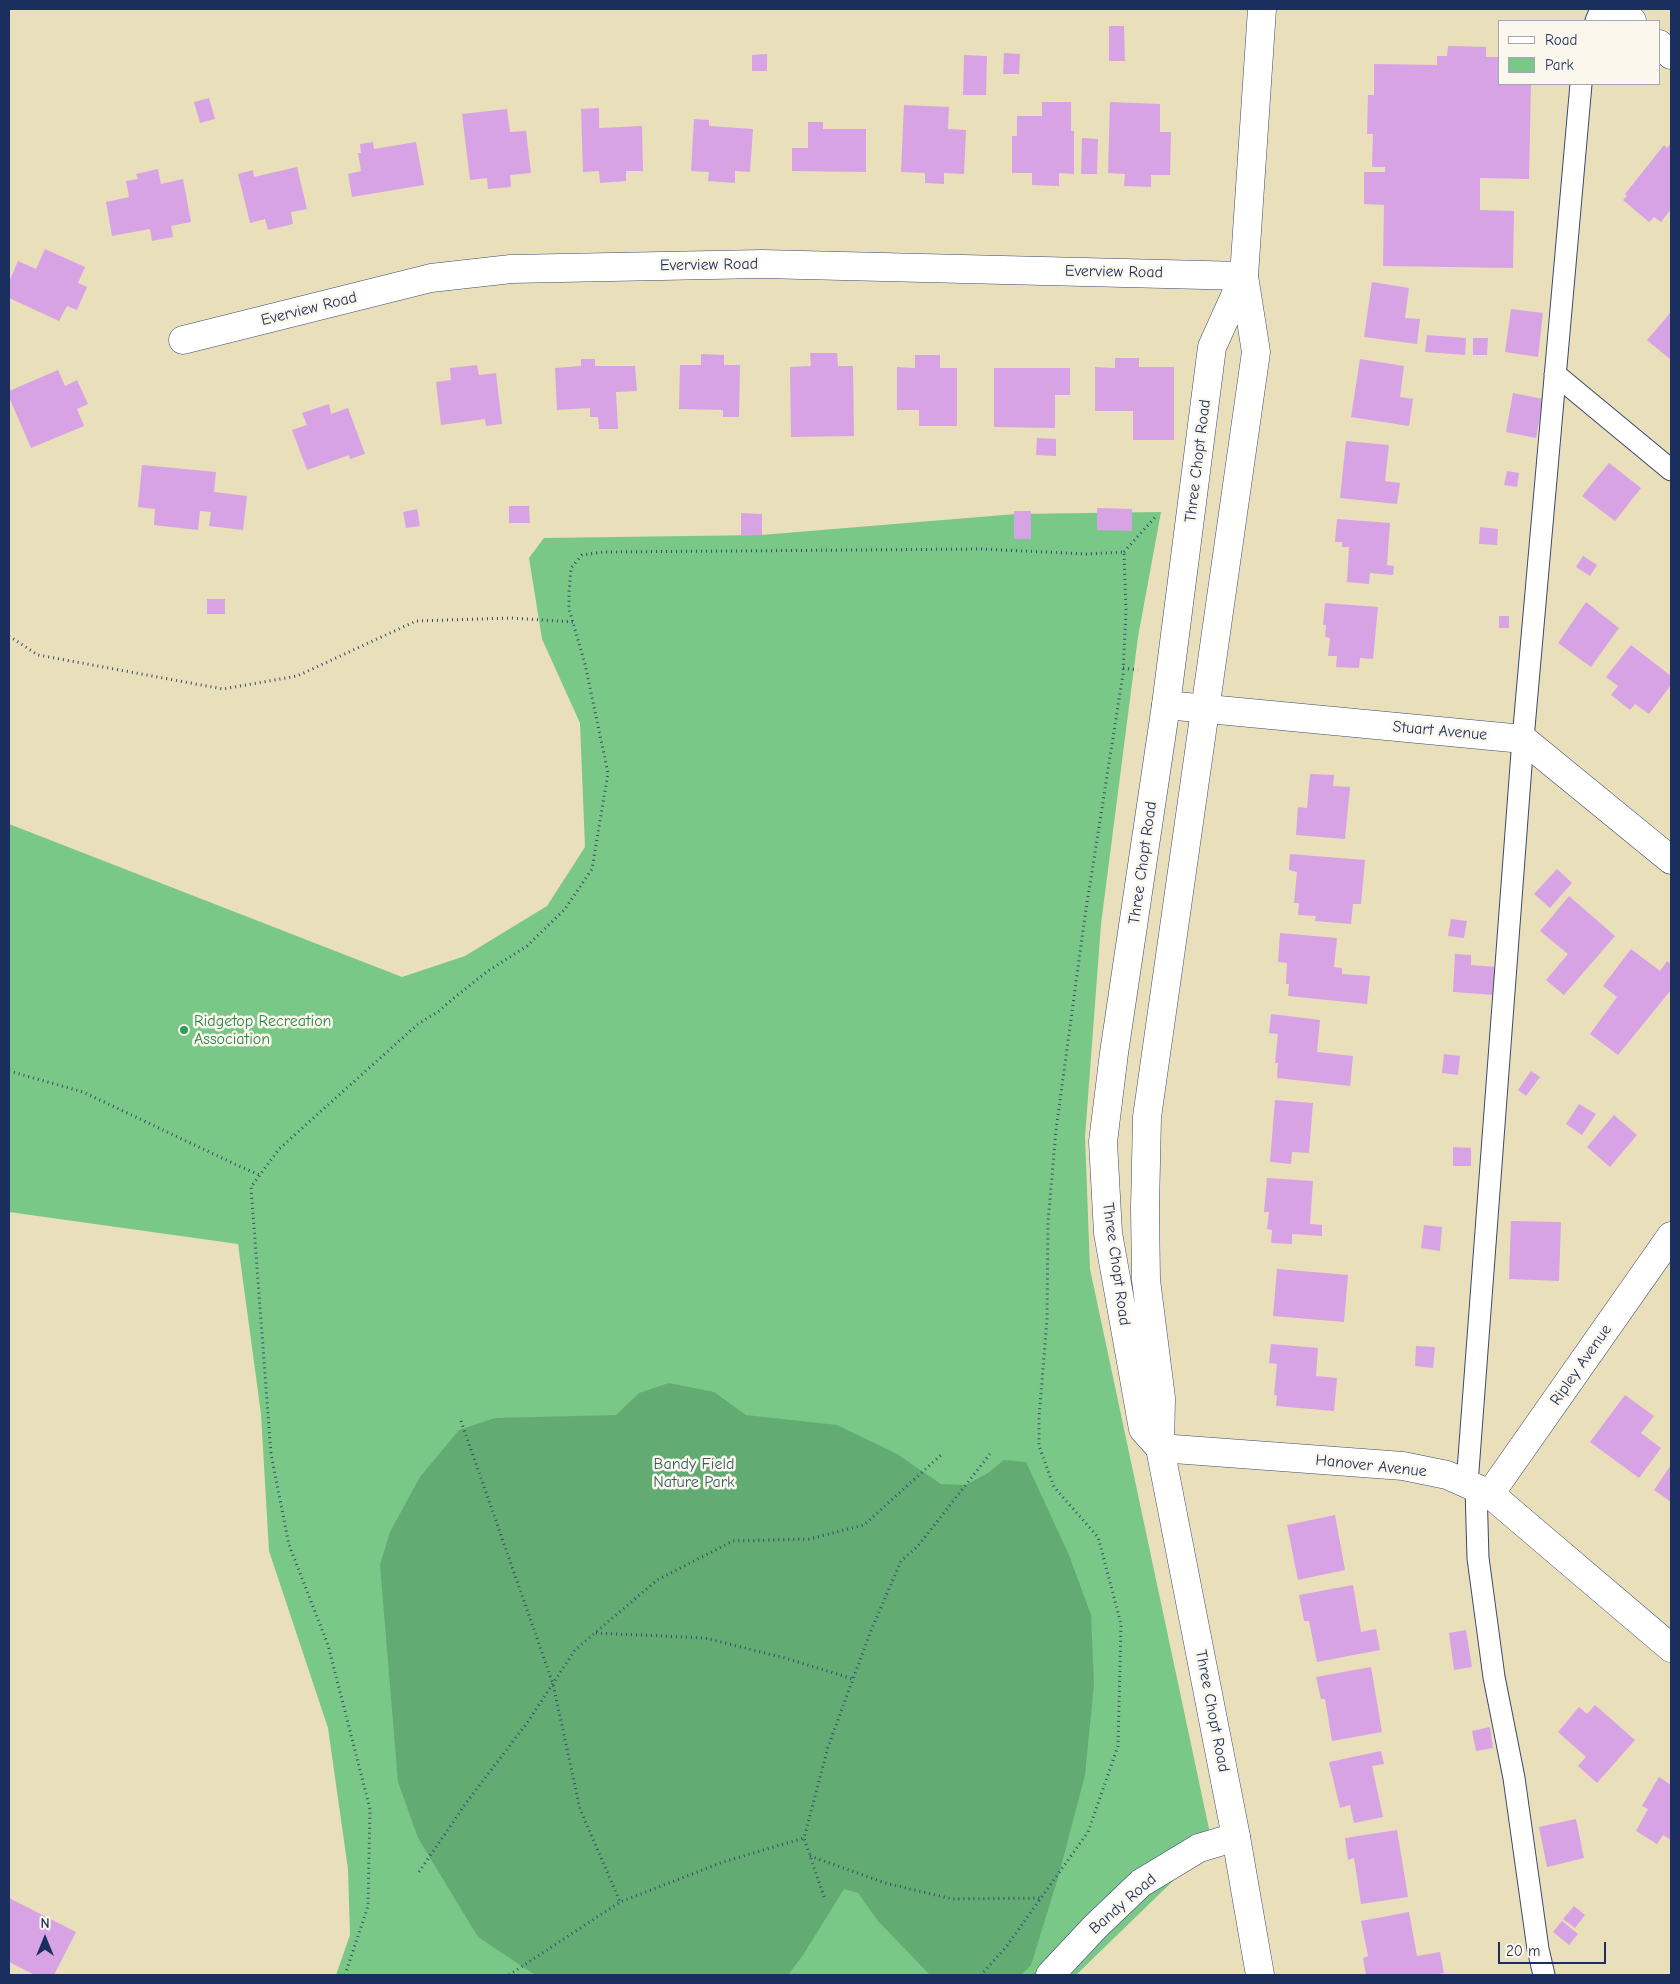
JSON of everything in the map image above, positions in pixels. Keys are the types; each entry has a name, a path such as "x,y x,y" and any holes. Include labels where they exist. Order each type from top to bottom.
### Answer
{"main road":[{"name":"Three Chopt Road","path":"1260,1975 1236,1838 1160,1448 1161,1398 1146,1280 1145,1208 1147,1117 1256,352 1244,276 1262,9"},
{"path":"1617,9 1631,20"},
{"path":"1660,45 1671,54"},
{"name":"Everview Road","path":"183,340 431,278 511,269 762,264 1244,276"},
{"name":"Three Chopt Road","path":"1160,1448 1143,1429 1108,1233 1103,1142 1166,705 1212,348 1244,276"},
{"name":"Stuart Avenue","path":"1166,705 1523,739"},
{"path":"1523,739 1671,860"},
{"name":"Ripley Avenue","path":"1478,1489 1669,1243"},
{"name":"Hanover Avenue","path":"1160,1448 1403,1466 1447,1475 1478,1489 1671,1648"},
{"name":"Bandy Road","path":"1050,1975 1095,1927 1141,1884 1199,1848 1236,1838"}],"lane":[{"path":"1544,1975 1537,1940 1514,1778 1494,1677 1478,1558 1478,1489 1523,739 1581,85"},
{"path":"1555,374 1671,470"}],"path":[{"path":"981,1975 1006,1947 1088,1832 1118,1746 1120,1624 1098,1537 1054,1487 1039,1446 1039,1418 1047,1319 1048,1222 1056,1130 1085,916 1123,674 1126,611 1124,552 1160,512"},
{"path":"345,1975 368,1906 370,1809 328,1645 289,1545 271,1454 251,1187 279,1149 418,1024 439,1012 455,996 488,971 527,946 564,909 592,869 608,773 585,664 569,609 571,568 582,556 603,552 982,549 1086,554 1124,552"},
{"path":"9,636 38,655 224,689 297,676 416,621 511,618 573,622"},
{"path":"9,1070 83,1092 241,1168 260,1175"},
{"path":"461,1421 553,1684 580,1809 620,1902"},
{"path":"824,1897 804,1838 828,1747 870,1633 901,1561 918,1546 990,1454"},
{"path":"419,1872 466,1803 527,1723 575,1650 657,1580 733,1541 809,1539 864,1525 941,1455"},
{"path":"595,1633 705,1638 785,1658 853,1679"},
{"path":"508,1975 620,1902 723,1862 804,1838"},
{"path":"810,1855 885,1884 952,1899 1042,1898"}],"green space":[{"name":"Bandy Field Nature Park","path":"1161,512 1138,637 1101,924 1085,1137 1090,1269 1212,1843 1076,1975 336,1975 350,1935 348,1869 328,1728 269,1551 261,1414 238,1244 9,1212 9,824 402,977 465,956 547,906 585,847 580,723 542,639 529,558 544,538 761,535 1016,514"},
{"path":"669,1383 714,1392 746,1415 837,1425 897,1454 941,1484 966,1485 988,1473 1004,1460 1026,1462 1069,1555 1091,1615 1094,1684 1085,1775 1058,1878 1031,1965 1021,1975 930,1975 878,1921 858,1893 844,1889 803,1955 788,1975 539,1975 532,1973 478,1937 418,1838 398,1782 380,1565 390,1532 420,1477 459,1430 495,1418 616,1415 639,1393"}],"building":[{"path":"1109,26 1124,26 1125,61 1109,61"},
{"path":"1448,46 1486,47 1486,57 1498,57 1498,85 1531,85 1529,179 1480,178 1480,210 1514,211 1513,268 1383,266 1384,205 1364,204 1364,172 1385,172 1385,167 1372,167 1373,134 1367,134 1368,95 1374,95 1374,64 1437,65 1437,56 1447,56"},
{"path":"1004,53 1020,54 1019,74 1003,74"},
{"path":"767,54 767,71 752,71 752,55"},
{"path":"964,55 987,56 986,95 963,95"},
{"path":"209,98 215,119 200,123 194,102"},
{"path":"1042,102 1071,102 1071,131 1074,131 1074,174 1059,173 1059,186 1032,185 1032,173 1012,173 1012,136 1017,136 1017,116 1042,116"},
{"path":"1110,102 1160,104 1160,132 1171,132 1170,175 1151,175 1151,187 1124,186 1125,174 1108,173"},
{"path":"904,105 949,107 948,129 966,130 964,174 944,173 944,184 925,183 925,173 901,172"},
{"path":"599,108 599,128 642,126 643,171 626,171 626,181 600,183 599,171 583,172 581,109"},
{"path":"507,109 510,132 526,131 531,173 510,175 511,187 488,189 487,178 470,180 462,114"},
{"path":"694,119 709,120 709,126 753,129 750,172 735,171 735,183 708,181 709,172 691,171"},
{"path":"808,122 823,122 823,129 866,129 866,172 792,171 792,148 808,148"},
{"path":"1082,138 1098,139 1097,174 1081,174"},
{"path":"373,142 374,149 416,142 424,185 352,197 348,174 361,171 358,153 361,153 360,144"},
{"path":"1671,143 1671,209 1661,222 1654,217 1649,222 1623,200 1627,196 1625,194 1664,145 1667,148"},
{"path":"297,167 307,209 291,212 293,224 268,230 265,219 250,223 238,174 253,170 254,177"},
{"path":"158,169 161,184 183,179 191,222 171,226 173,237 152,241 150,229 112,236 106,202 129,197 126,181 138,179 136,174"},
{"path":"45,249 85,267 78,283 87,287 77,310 67,306 59,321 9,298 9,282 18,261 36,269"},
{"path":"1372,282 1409,288 1405,318 1420,319 1417,344 1364,337"},
{"path":"1511,309 1543,313 1538,357 1505,352"},
{"path":"1671,312 1671,360 1647,340"},
{"path":"1427,335 1466,338 1465,355 1425,352"},
{"path":"1473,338 1488,338 1487,355 1473,355"},
{"path":"810,353 837,353 838,366 853,366 854,436 791,437 790,367 811,366"},
{"path":"701,354 724,355 724,365 740,365 739,417 723,417 723,410 679,409 680,365 701,365"},
{"path":"915,355 940,355 940,368 957,368 957,426 919,426 919,410 897,410 897,367 915,368"},
{"path":"1115,358 1139,358 1139,367 1174,367 1174,440 1133,440 1133,411 1095,411 1095,367 1115,368"},
{"path":"581,359 595,359 595,366 635,366 637,391 616,392 618,429 599,429 598,417 590,417 590,408 557,410 555,368 581,366"},
{"path":"1360,359 1404,366 1400,397 1413,399 1409,426 1351,417"},
{"path":"477,365 479,375 496,373 502,424 486,426 485,419 441,425 436,382 451,380 450,368"},
{"path":"994,368 1070,368 1070,395 1055,395 1055,428 994,427"},
{"path":"58,370 65,386 77,380 88,404 77,409 84,426 31,448 9,397 9,391"},
{"path":"1513,393 1543,399 1536,438 1506,432"},
{"path":"329,404 331,414 348,408 365,454 350,459 349,455 307,470 292,430 307,425 302,413"},
{"path":"1037,438 1056,439 1056,456 1036,455"},
{"path":"1346,441 1389,445 1385,481 1400,483 1397,504 1340,498"},
{"path":"1609,463 1641,488 1615,521 1582,496"},
{"path":"142,465 216,472 214,492 247,496 243,530 209,526 211,512 200,511 198,530 154,525 155,509 138,507"},
{"path":"1507,471 1519,473 1517,487 1504,485"},
{"path":"509,506 529,506 530,523 509,523"},
{"path":"1097,508 1132,509 1132,531 1097,530"},
{"path":"417,509 420,526 406,528 403,512"},
{"path":"1014,511 1031,511 1031,539 1014,539"},
{"path":"741,513 762,514 762,535 741,535"},
{"path":"1337,519 1390,523 1387,565 1394,566 1393,575 1370,573 1369,584 1347,582 1349,547 1342,547 1342,542 1335,542"},
{"path":"1480,527 1498,529 1497,545 1479,544"},
{"path":"1583,556 1597,565 1590,576 1576,567"},
{"path":"207,599 225,599 225,614 207,614"},
{"path":"1586,602 1619,628 1591,667 1558,643"},
{"path":"1325,603 1378,607 1373,659 1360,658 1359,668 1336,667 1337,656 1328,656 1330,638 1325,637 1326,625 1323,625"},
{"path":"1499,616 1509,616 1509,628 1499,628"},
{"path":"1631,645 1671,676 1671,685 1649,714 1635,704 1630,710 1611,695 1618,686 1606,677"},
{"path":"1310,774 1334,775 1333,786 1350,787 1345,839 1296,835 1298,807 1307,808"},
{"path":"1290,854 1365,860 1361,904 1353,904 1351,924 1315,921 1316,916 1298,915 1299,903 1294,903 1297,872 1289,870"},
{"path":"1557,869 1572,883 1550,908 1534,894"},
{"path":"1569,896 1615,936 1564,995 1546,980 1568,954 1540,931"},
{"path":"1451,919 1467,921 1464,938 1448,936"},
{"path":"1280,933 1337,938 1334,967 1342,968 1342,974 1370,976 1367,1004 1288,996 1289,984 1286,984 1287,963 1278,962"},
{"path":"1631,949 1660,971 1667,961 1671,964 1671,990 1618,1055 1590,1034 1617,997 1603,986"},
{"path":"1455,954 1471,955 1471,965 1497,967 1495,995 1453,992"},
{"path":"1271,1014 1320,1020 1317,1052 1353,1056 1350,1086 1277,1078 1278,1063 1275,1063 1278,1034 1269,1033"},
{"path":"1444,1054 1460,1056 1458,1075 1442,1073"},
{"path":"1531,1071 1540,1077 1526,1096 1518,1090"},
{"path":"1275,1100 1313,1103 1309,1153 1292,1152 1291,1164 1270,1162"},
{"path":"1579,1104 1596,1114 1582,1135 1566,1124"},
{"path":"1614,1115 1637,1135 1610,1167 1587,1147"},
{"path":"1453,1147 1471,1148 1471,1166 1453,1166"},
{"path":"1267,1178 1313,1181 1310,1224 1322,1225 1322,1236 1292,1234 1292,1244 1271,1243 1272,1230 1267,1229 1269,1212 1264,1212"},
{"path":"1511,1221 1561,1222 1559,1281 1509,1279"},
{"path":"1424,1225 1442,1227 1440,1251 1421,1248"},
{"path":"1277,1269 1348,1275 1344,1322 1273,1316"},
{"path":"1271,1344 1318,1348 1316,1376 1337,1378 1334,1411 1276,1406 1277,1395 1274,1395 1277,1364 1269,1363"},
{"path":"1416,1346 1435,1347 1433,1368 1415,1366"},
{"path":"1625,1395 1654,1416 1641,1433 1661,1448 1639,1478 1590,1442"},
{"path":"1671,1465 1671,1502 1654,1490"},
{"path":"1335,1515 1345,1570 1298,1580 1287,1525"},
{"path":"1353,1585 1361,1632 1376,1629 1380,1650 1317,1662 1309,1621 1304,1621 1299,1595"},
{"path":"1466,1630 1472,1667 1454,1670 1449,1633"},
{"path":"1371,1667 1382,1732 1332,1741 1325,1699 1321,1699 1316,1677"},
{"path":"1595,1705 1635,1740 1597,1783 1578,1766 1586,1757 1558,1732 1579,1707 1587,1714"},
{"path":"1490,1727 1493,1748 1476,1751 1472,1731"},
{"path":"1381,1751 1384,1764 1372,1766 1383,1817 1354,1823 1350,1805 1340,1808 1329,1762"},
{"path":"1659,1777 1671,1785 1671,1840 1663,1835 1657,1844 1636,1831 1648,1809 1642,1806"},
{"path":"1576,1819 1584,1858 1547,1867 1539,1827"},
{"path":"1397,1830 1408,1897 1361,1904 1354,1858 1348,1860 1345,1838"},
{"path":"9,1898 76,1932 54,1975 35,1975 9,1962"},
{"path":"1574,1906 1585,1915 1575,1928 1563,1919"},
{"path":"1409,1912 1417,1956 1440,1952 1444,1973 1433,1975 1366,1975 1363,1958 1368,1956 1361,1921"},
{"path":"1562,1921 1578,1934 1569,1945 1553,1932"}],"place":[{"name":"Ridgetop Recreation Association","path":"184,1030"}]}
